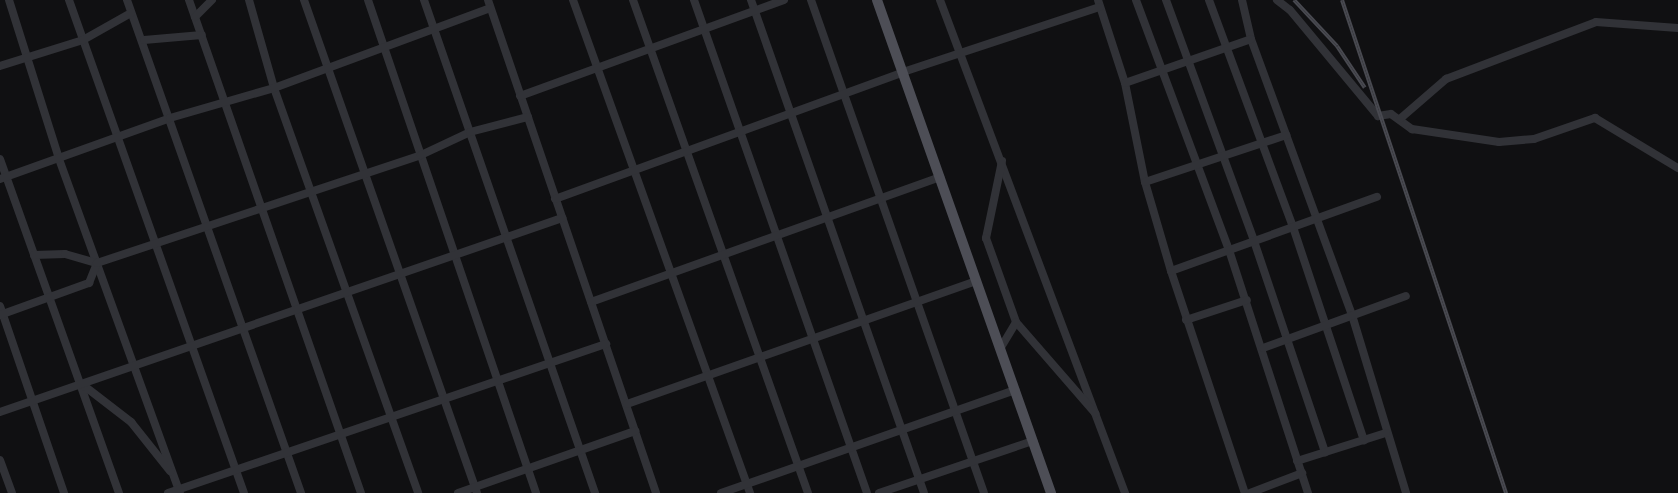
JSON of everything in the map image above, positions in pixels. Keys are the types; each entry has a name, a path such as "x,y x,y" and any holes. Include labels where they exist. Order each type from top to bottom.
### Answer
{"main road":[{"path":"877,0 1051,493"}],"street":[{"path":"9,0 59,159 180,491"},
{"path":"69,0 244,493"},
{"path":"127,0 144,40 301,493"},
{"path":"189,0 361,493"},
{"path":"195,17 212,0"},
{"path":"249,0 274,88 418,493"},
{"path":"304,0 326,66 367,171 400,275 476,490"},
{"path":"368,0 536,493"},
{"path":"424,0 595,493"},
{"path":"573,0 674,273 750,493"},
{"path":"633,0 726,254 808,493"},
{"path":"694,0 867,493"},
{"path":"751,0 830,216 924,493"},
{"path":"520,96 784,0"},
{"path":"812,0 984,493"},
{"path":"940,0 1125,493"},
{"path":"1136,0 1196,167 1229,250 1263,348 1308,493"},
{"path":"1166,0 1221,158 1254,241 1325,452"},
{"path":"1209,0 1328,324 1364,440"},
{"path":"1242,0 1251,39 1352,315 1406,493"},
{"path":"1277,0 1290,10 1378,116 1401,118 1412,129 1498,142 1534,139 1594,118 1678,168"},
{"path":"3,177 170,118 274,88 489,4 656,493"},
{"path":"555,199 903,72 962,54 1099,4 1125,83 1144,182 1186,320 1245,493"},
{"path":"0,66 83,40 131,13"},
{"path":"1401,118 1446,79 1596,22 1678,28"},
{"path":"144,40 201,35"},
{"path":"1125,83 1251,39"},
{"path":"34,255 65,254 97,263 262,210 367,171 421,155 470,132 528,117"},
{"path":"1144,182 1196,167 1286,135"},
{"path":"0,159 3,177 51,299 119,493"},
{"path":"1002,161 986,238 1016,322 1098,416"},
{"path":"591,302 940,177"},
{"path":"1171,271 1377,197"},
{"path":"0,412 34,403 296,308 347,294 562,218"},
{"path":"2,315 51,299 89,283 97,263"},
{"path":"627,404 976,281"},
{"path":"1263,348 1406,296"},
{"path":"1186,320 1246,300"},
{"path":"0,306 64,493"},
{"path":"1000,349 1016,322"},
{"path":"168,493 180,491 285,451 606,344"},
{"path":"82,384 131,422 174,475"},
{"path":"721,493 1015,390"},
{"path":"458,493 476,490 528,468 635,431"},
{"path":"1297,461 1386,433"},
{"path":"879,493 1033,441"},
{"path":"0,460 12,493"},
{"path":"1250,493 1302,473"}],"railway":[{"path":"1294,0 1337,46 1365,88"},
{"path":"1342,0 1506,493"}]}
